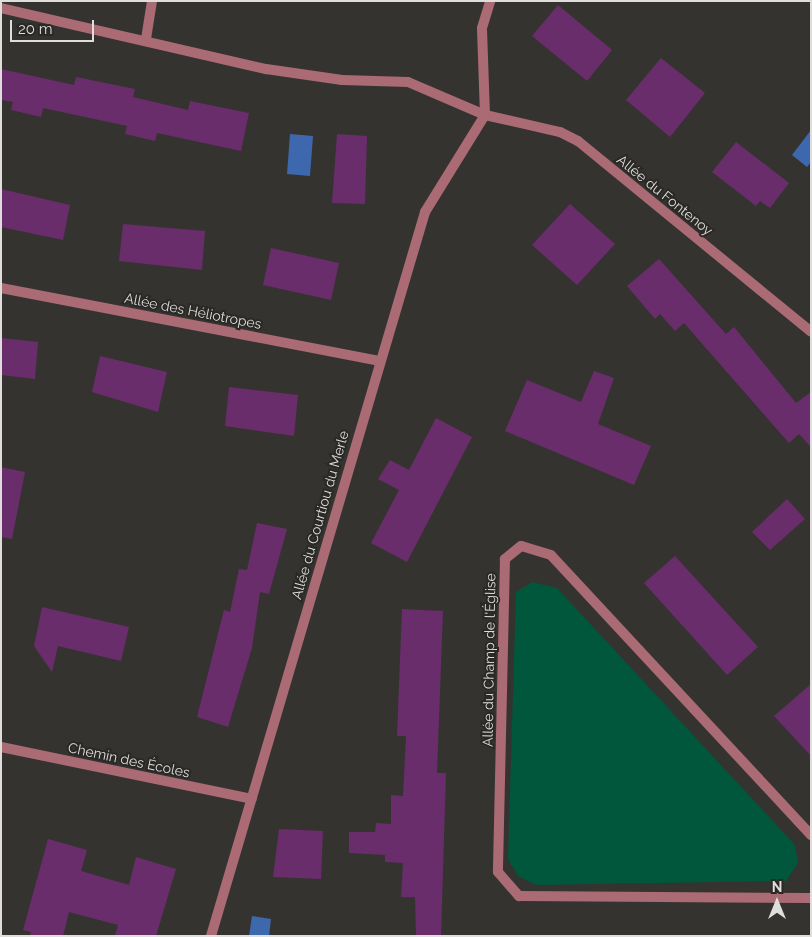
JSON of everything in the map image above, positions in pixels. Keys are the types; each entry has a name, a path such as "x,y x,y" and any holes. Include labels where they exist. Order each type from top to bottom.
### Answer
{"street":[{"path":"146,39 152,1"},
{"path":"485,115 482,28 490,1"},
{"name":"Allée du Fontenoy","path":"1,8 146,39 266,69 342,80 408,82 485,115 560,132 578,141 811,332"},
{"name":"Allée du Courtiou du Merle","path":"211,936 379,361 425,212 485,115"},
{"name":"Allée des Héliotropes","path":"1,288 379,361"},
{"name":"Allée du Champ de l'Église","path":"811,835 551,555 521,546 505,559 498,872 519,896 811,898"},
{"name":"Chemin des Écoles","path":"1,747 252,799"}],"green space":[{"path":"532,582 557,588 795,845 798,863 786,881 536,885 518,876 508,859 516,592"}],"water":[{"path":"811,130 811,162 807,167 792,155"},
{"path":"290,134 313,136 310,176 287,174"},
{"path":"252,916 271,919 269,936 249,936"}],"building":[{"path":"558,5 612,50 587,81 532,36"},
{"path":"661,58 705,93 670,137 626,100"},
{"path":"1,69 74,85 76,77 135,89 133,97 188,110 190,101 249,113 241,151 157,133 155,141 125,134 127,126 43,108 41,117 11,110 13,102 1,100"},
{"path":"337,134 367,136 365,204 332,203"},
{"path":"736,142 789,183 770,208 760,201 756,206 712,172"},
{"path":"1,189 70,205 63,240 1,227"},
{"path":"570,204 615,244 577,285 532,245"},
{"path":"123,224 205,231 202,270 119,261"},
{"path":"271,248 339,263 331,300 263,285"},
{"path":"659,259 726,334 734,327 796,403 811,392 811,447 799,434 789,443 684,323 675,331 660,314 655,319 627,286"},
{"path":"1,338 38,342 35,379 1,375"},
{"path":"100,356 167,372 158,412 92,392"},
{"path":"594,371 614,378 598,424 651,446 634,485 505,431 527,380 581,402"},
{"path":"229,387 298,395 294,436 225,426"},
{"path":"436,418 472,437 407,562 371,543 399,490 378,479 390,460 409,470"},
{"path":"1,467 25,472 12,539 1,537"},
{"path":"787,499 805,519 770,550 752,532"},
{"path":"257,523 287,529 269,594 260,592 252,648 228,727 197,717 224,610 230,612 239,569 247,570"},
{"path":"675,556 758,647 727,675 644,583"},
{"path":"42,607 129,627 121,661 58,646 52,672 34,646"},
{"path":"402,609 443,611 437,773 446,773 441,936 416,936 415,897 401,897 403,863 385,862 385,855 349,853 349,832 375,832 376,823 391,824 391,795 403,796 406,736 397,736"},
{"path":"811,684 811,756 774,716"},
{"path":"279,829 323,831 321,879 273,877"},
{"path":"48,839 87,850 81,871 129,885 136,857 176,869 156,936 115,936 118,925 69,912 63,936 30,936 31,932 23,930"}]}
